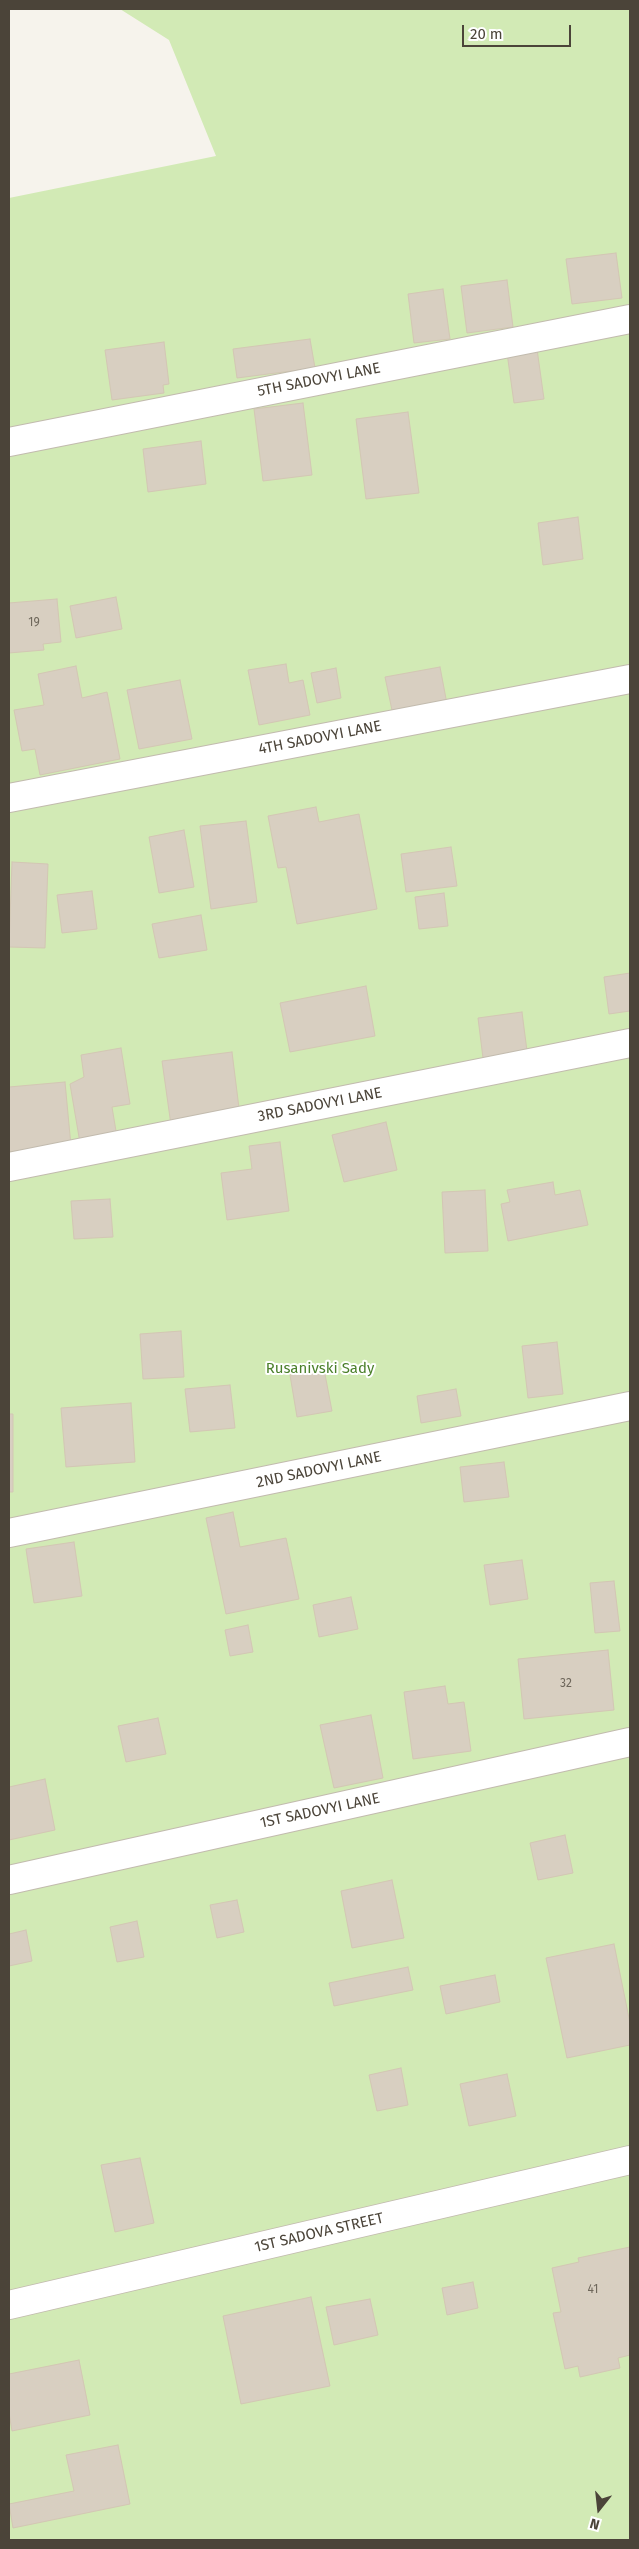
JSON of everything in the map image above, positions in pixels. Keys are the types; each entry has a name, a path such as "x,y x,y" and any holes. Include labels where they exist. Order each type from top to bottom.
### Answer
{"street":[{"name":"5TH SADOVYI LANE","path":"9,442 630,319"},
{"name":"4TH SADOVYI LANE","path":"9,798 630,679"},
{"name":"3RD SADOVYI LANE","path":"9,1167 630,1043"},
{"name":"2ND SADOVYI LANE","path":"9,1533 630,1406"},
{"name":"1ST SADOVYI LANE","path":"9,1880 630,1742"},
{"name":"1ST SADOVA STREET","path":"9,2305 630,2160"}],"green space":[{"name":"Rusanivski Sady","path":"120,9 630,9 630,2540 9,2540 9,198 216,156 169,40"}],"building":[{"path":"616,253 622,298 572,304 566,259"},
{"path":"507,280 513,327 467,333 461,286"},
{"path":"443,289 450,339 414,343 408,294"},
{"path":"310,339 315,368 237,378 233,349"},
{"path":"164,342 169,384 163,385 164,393 112,400 105,350"},
{"path":"537,349 544,399 514,403 507,353"},
{"path":"303,403 312,475 263,481 254,409"},
{"path":"408,412 419,493 366,499 356,419"},
{"path":"201,441 206,484 148,492 143,449"},
{"path":"578,517 583,559 543,565 538,523"},
{"path":"116,597 122,629 76,638 70,606"},
{"path":"57,599 61,642 43,644 44,650 9,653 9,603"},
{"path":"286,664 289,683 303,680 310,715 259,725 248,670"},
{"path":"76,666 82,698 107,692 120,759 40,775 35,749 22,751 14,710 44,705 38,674"},
{"path":"440,667 447,704 393,715 385,677"},
{"path":"336,668 341,698 317,703 311,673"},
{"path":"180,680 192,739 139,749 127,690"},
{"path":"316,807 319,822 359,814 377,909 297,924 286,867 278,868 268,816"},
{"path":"246,821 257,902 211,909 200,826"},
{"path":"184,830 194,887 159,893 149,837"},
{"path":"451,847 457,886 406,892 401,854"},
{"path":"12,862 48,864 45,948 9,947"},
{"path":"92,891 97,929 62,933 57,895"},
{"path":"444,893 448,926 419,929 415,897"},
{"path":"201,915 207,950 159,958 152,924"},
{"path":"630,973 630,1011 609,1014 604,977"},
{"path":"366,986 375,1036 290,1052 280,1003"},
{"path":"522,1012 527,1051 483,1058 478,1018"},
{"path":"121,1048 130,1104 112,1107 117,1137 80,1143 70,1084 84,1077 81,1055"},
{"path":"232,1052 240,1116 171,1125 162,1061"},
{"path":"65,1082 71,1146 9,1152 9,1087"},
{"path":"386,1122 397,1170 344,1182 332,1135"},
{"path":"280,1142 289,1211 227,1220 221,1173 252,1169 249,1146"},
{"path":"553,1182 555,1195 580,1190 588,1225 508,1241 501,1204 510,1202 507,1190"},
{"path":"485,1190 488,1251 445,1253 442,1192"},
{"path":"110,1199 113,1237 74,1239 71,1201"},
{"path":"181,1331 184,1377 143,1379 140,1334"},
{"path":"557,1342 563,1394 528,1398 522,1346"},
{"path":"324,1369 332,1411 297,1417 290,1375"},
{"path":"230,1385 235,1428 190,1432 185,1389"},
{"path":"456,1389 461,1416 421,1423 417,1396"},
{"path":"131,1403 135,1462 66,1467 61,1408"},
{"path":"9,1414 13,1414 13,1492 9,1492"},
{"path":"504,1462 509,1497 464,1502 460,1467"},
{"path":"233,1512 240,1547 286,1538 299,1599 226,1614 206,1518"},
{"path":"74,1542 82,1596 34,1603 26,1549"},
{"path":"522,1560 528,1599 490,1605 484,1565"},
{"path":"614,1581 620,1631 595,1633 590,1583"},
{"path":"351,1597 358,1629 319,1637 313,1605"},
{"path":"248,1625 253,1652 230,1656 225,1630"},
{"path":"608,1650 614,1710 524,1719 518,1659"},
{"path":"445,1686 448,1704 464,1702 471,1751 413,1759 404,1692"},
{"path":"371,1715 383,1778 334,1788 320,1725"},
{"path":"158,1718 166,1754 126,1762 118,1726"},
{"path":"45,1779 55,1830 9,1840 9,1787"},
{"path":"565,1835 573,1873 538,1880 530,1843"},
{"path":"392,1880 404,1938 352,1948 341,1891"},
{"path":"237,1900 244,1932 217,1938 210,1905"},
{"path":"137,1921 144,1957 117,1962 110,1927"},
{"path":"26,1930 32,1961 9,1966 9,1934"},
{"path":"614,1944 630,2023 630,2045 567,2058 546,1958"},
{"path":"408,1967 413,1990 334,2006 329,1983"},
{"path":"495,1975 500,2002 446,2014 440,1986"},
{"path":"401,2068 408,2105 377,2111 369,2075"},
{"path":"507,2074 516,2116 469,2126 460,2084"},
{"path":"140,2158 154,2223 115,2232 101,2165"},
{"path":"630,2247 630,2355 618,2358 620,2368 580,2377 578,2366 565,2369 553,2313 561,2312 552,2268 579,2262 578,2258"},
{"path":"473,2282 478,2308 447,2315 442,2288"},
{"path":"311,2297 330,2386 241,2404 223,2316"},
{"path":"370,2299 378,2335 334,2345 326,2307"},
{"path":"79,2360 90,2415 12,2431 9,2413 9,2374"},
{"path":"118,2445 130,2504 13,2528 9,2504 74,2491 66,2455"}]}
